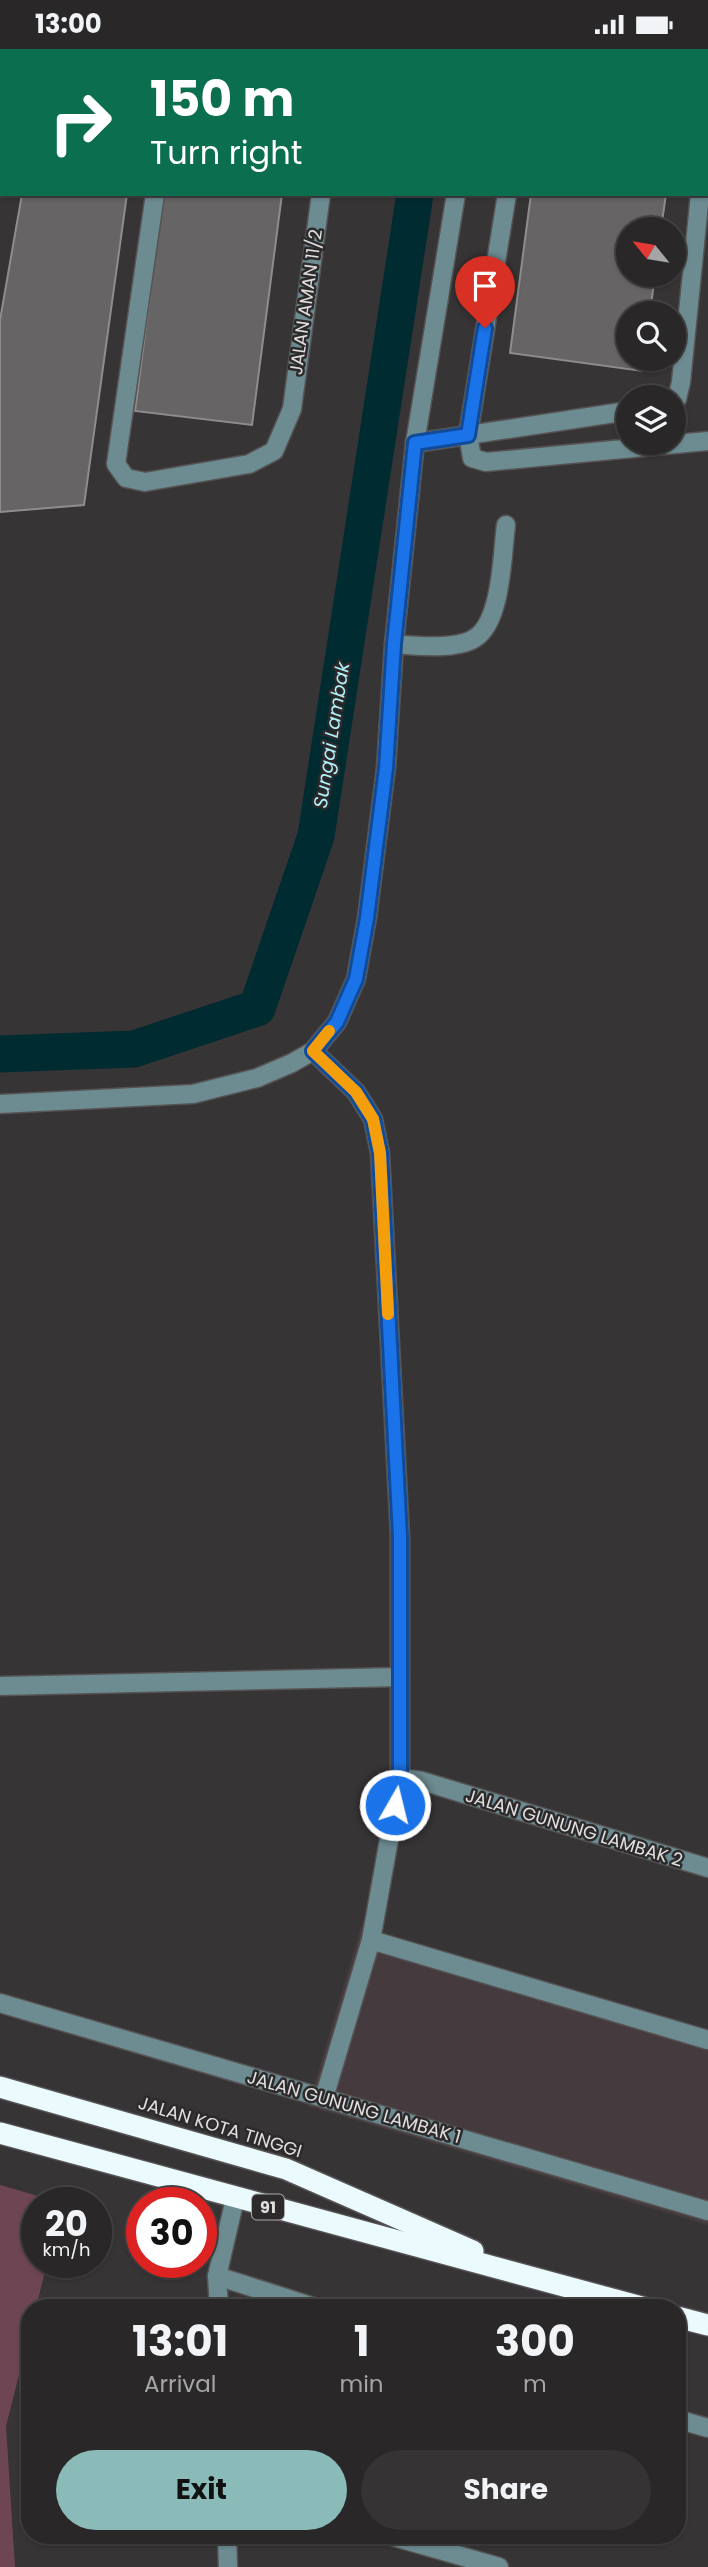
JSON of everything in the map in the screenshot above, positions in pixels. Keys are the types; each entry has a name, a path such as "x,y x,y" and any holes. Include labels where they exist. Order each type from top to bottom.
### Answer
{"highway":[{"path":"0,2073 52,2102"},
{"name":"JALAN KOTA TINGGI","path":"0,2087 286,2169 536,2279"},
{"name":"JALAN KOTA TINGGI","path":"0,2133 611,2299"},
{"path":"686,2319 708,2325"}],"street":[{"name":"JALAN AMAN 11/2","path":"155,196 116,464 126,478 145,482 249,464 274,451 292,409 321,196"},
{"path":"0,1104 193,1094 257,1079 313,1051 337,1022 356,979 367,918 386,768 394,644 415,443 456,196"},
{"path":"507,196 468,435 472,458 485,462 708,442"},
{"path":"680,385 700,196"},
{"path":"415,443 616,413"},
{"path":"394,644 438,647 474,639 489,623 498,588 506,525"},
{"path":"313,1051 356,1092 373,1119 380,1153 400,1536 400,1778 371,1940 324,2098"},
{"path":"0,1686 400,1677"},
{"name":"JALAN GUNUNG LAMBAK 2","path":"400,1778 422,1781 708,1868"},
{"path":"371,1940 708,2040"},
{"name":"JALAN GUNUNG LAMBAK 1","path":"0,2003 708,2211"},
{"path":"218,2299 217,2276 235,2199"},
{"path":"217,2276 289,2299"},
{"path":"686,2422 708,2428"},
{"path":"227,2544 228,2567"},
{"path":"419,2544 499,2567"}],"shaded area":[{"path":"361,1927 708,2031 708,2225 308,2106"},
{"path":"0,2185 21,2191 21,2278 43,2278 38,2299 21,2299 21,2367 6,2426 15,2567 0,2567"}],"building":[{"path":"22,196 127,196 84,505 0,512 0,320"},
{"path":"163,196 282,196 252,425 135,411"},
{"path":"531,196 666,196 663,217 616,217 616,287 653,287 652,301 616,301 616,367 510,353"}],"waterway":[{"name":"Sungai Lambak","path":"0,1054 134,1049 257,1008 316,836 415,196"}],"slow traffic":[{"path":"329,1031 313,1051 356,1092 373,1119 380,1153 388,1314"}],"route":[{"path":"395,1805 400,1778 400,1536 380,1153 373,1119 356,1092 313,1051 337,1022 356,979 367,918 386,768 394,644 415,443 468,435 485,328"}]}
